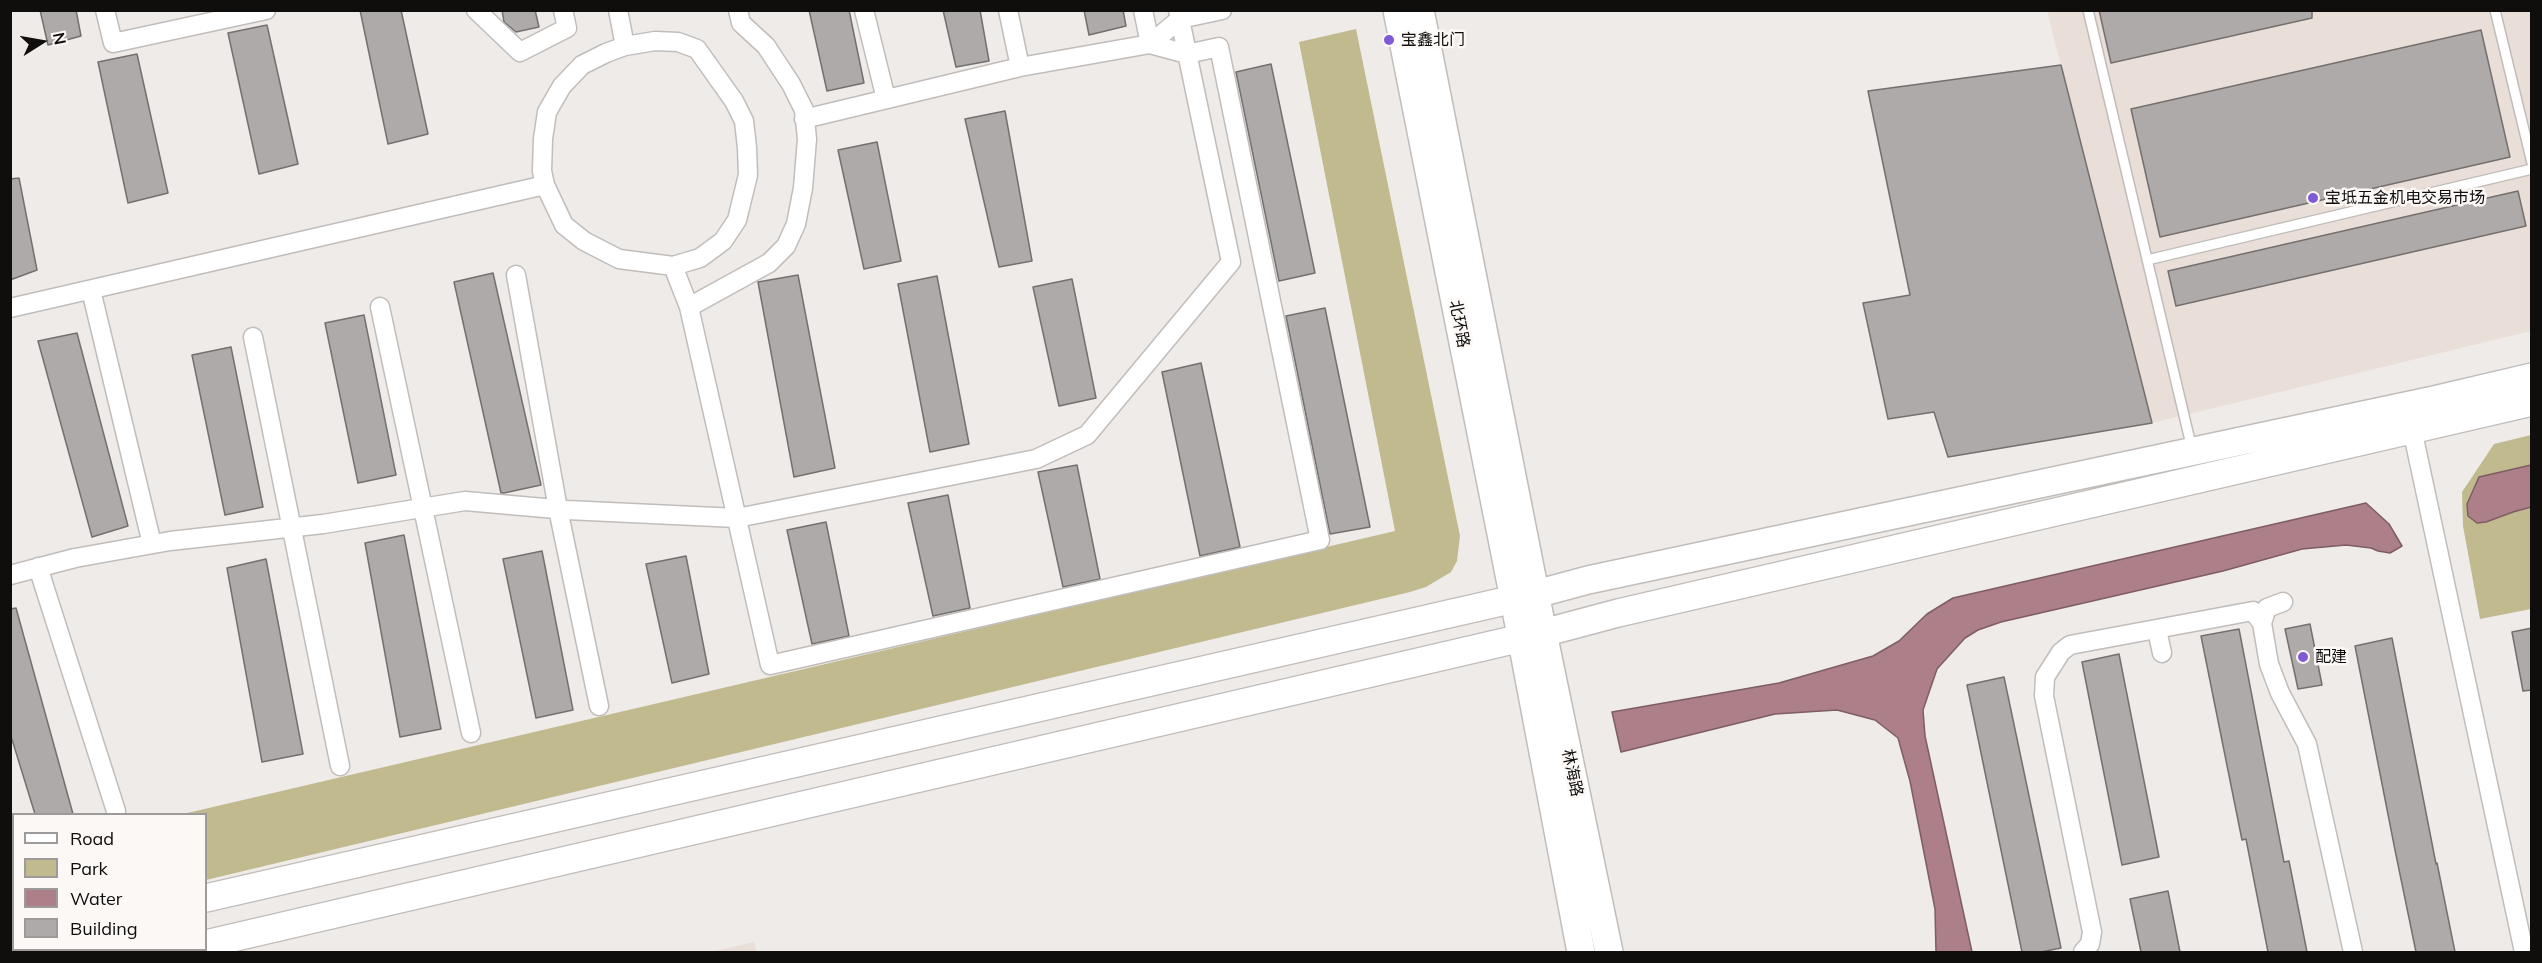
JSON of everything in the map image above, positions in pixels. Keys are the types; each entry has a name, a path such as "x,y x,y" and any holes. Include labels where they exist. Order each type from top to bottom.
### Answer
{"main road":[{"name":"北环路","path":"1397,10 1525,596"},
{"name":"北环路","path":"1420,10 1525,596"},
{"path":"207,898 1587,580 2193,452 2532,377"},
{"path":"207,944 1532,636 1618,613 2532,402"},
{"name":"林海路","path":"1525,596 1581,952"},
{"name":"林海路","path":"1532,636 1609,952"}],"street":[{"path":"105,10 113,43 240,13 266,10"},
{"path":"476,10 520,52 567,28 563,10"},
{"path":"618,10 625,46"},
{"path":"689,307 769,263 786,246 796,224 803,188 807,139 804,110 791,84 766,46 741,23 738,10"},
{"path":"864,10 886,99"},
{"path":"1008,10 1020,67"},
{"path":"1143,10 1150,44"},
{"path":"1150,44 1179,15 1222,10"},
{"path":"10,575 75,558 152,544 291,528 465,501 558,509 737,518 1036,459 1087,435 1231,262 1179,15"},
{"path":"655,41 678,42 697,49 726,87 744,121 748,175 737,220 723,241 700,258 673,266 619,259 584,241 564,225 544,185 543,139 547,112 552,103 562,86 582,65 625,46 655,41"},
{"path":"673,266 689,307 770,665 1320,540 1220,47 1187,54 1150,44 1020,67 804,118"},
{"path":"10,308 544,185"},
{"path":"516,275 558,509 599,706"},
{"path":"91,290 152,544"},
{"path":"380,307 471,733"},
{"path":"253,337 340,766"},
{"path":"2412,429 2525,926 2524,952"},
{"path":"38,567 116,811"},
{"path":"2283,602 2266,608 2262,623 2269,664 2280,693 2307,744 2353,952"},
{"path":"2083,952 2090,944 2092,932 2044,696 2045,677 2061,652 2070,645 2253,611 2262,623"},
{"path":"2157,630 2162,653"}],"lane":[{"path":"2088,10 2193,452"},
{"path":"2495,10 2532,163"},
{"path":"2147,260 2532,169"}],"shaded area":[{"name":"宝坻五金机电交易市场","path":"2047,11 2531,11 2531,331 2152,423"},
{"path":"754,942 757,952 711,952"}],"green space":[{"path":"1356,29 1460,536 1457,561 1451,572 1426,587 1410,592 207,880 207,813 187,813 1395,531 1299,42"},
{"path":"2531,435 2531,609 2480,619 2463,526 2462,492 2494,444"}],"water":[{"path":"2531,465 2531,507 2486,522 2477,523 2468,516 2467,504 2479,477"},
{"path":"2366,503 2389,524 2402,546 2390,553 2346,545 2302,549 2223,571 2001,622 1978,630 1965,638 1937,669 1923,710 1925,736 1972,952 1936,952 1935,909 1910,781 1898,738 1875,720 1837,710 1775,714 1621,752 1612,712 1779,683 1873,656 1899,641 1927,614 1953,598"}],"building":[{"path":"40,10 76,10 81,36 48,45"},
{"path":"360,10 401,10 428,134 388,144"},
{"path":"502,10 535,10 539,27 516,32 504,22"},
{"path":"809,10 849,10 864,83 827,91"},
{"path":"943,10 980,10 989,61 956,67"},
{"path":"1084,10 1123,10 1126,26 1089,35"},
{"path":"2099,10 2312,10 2312,18 2111,63"},
{"path":"267,25 298,164 259,174 228,33"},
{"path":"2481,30 2510,157 2160,237 2131,109"},
{"path":"137,54 168,193 128,203 98,62"},
{"path":"1271,64 1315,273 1279,281 1236,72"},
{"path":"2061,65 2152,423 1948,457 1934,412 1888,419 1863,303 1910,295 1868,91"},
{"path":"1005,111 1032,261 999,267 965,119"},
{"path":"877,142 901,261 864,269 838,150"},
{"path":"19,178 37,270 10,280 10,179"},
{"path":"2518,191 2526,226 2176,306 2168,271"},
{"path":"493,273 541,485 504,493 501,493 454,282"},
{"path":"798,275 835,468 794,477 758,282"},
{"path":"937,276 969,444 930,452 898,284"},
{"path":"1072,279 1096,398 1059,406 1033,287"},
{"path":"1325,308 1370,527 1330,534 1286,316"},
{"path":"364,315 396,475 358,483 325,323"},
{"path":"77,333 128,526 92,537 38,341"},
{"path":"231,347 263,507 225,515 192,355"},
{"path":"1201,363 1240,547 1200,556 1162,372"},
{"path":"1077,465 1100,579 1063,587 1038,472"},
{"path":"948,495 970,608 933,616 908,503"},
{"path":"826,522 849,636 812,644 787,530"},
{"path":"404,535 441,729 400,737 365,543"},
{"path":"542,551 573,710 536,718 503,559"},
{"path":"686,556 709,674 672,683 646,564"},
{"path":"266,559 303,754 262,762 227,568"},
{"path":"16,608 73,813 35,813 10,733 10,609"},
{"name":"配建","path":"2310,624 2322,685 2298,689 2285,629"},
{"path":"2532,628 2532,690 2523,691 2512,632"},
{"path":"2239,629 2284,862 2289,861 2307,952 2268,952 2246,839 2242,840 2201,636"},
{"path":"2392,638 2455,952 2416,952 2395,850 2355,646"},
{"path":"2119,654 2159,857 2122,865 2082,662"},
{"path":"2004,677 2061,948 2041,952 2022,952 1967,685"},
{"path":"2168,891 2180,952 2141,952 2130,899"}],"place":[{"name":"宝鑫北门","path":"1389,40"},
{"name":"宝坻五金机电交易市场","path":"2313,198"},
{"name":"配建","path":"2303,657"}]}
